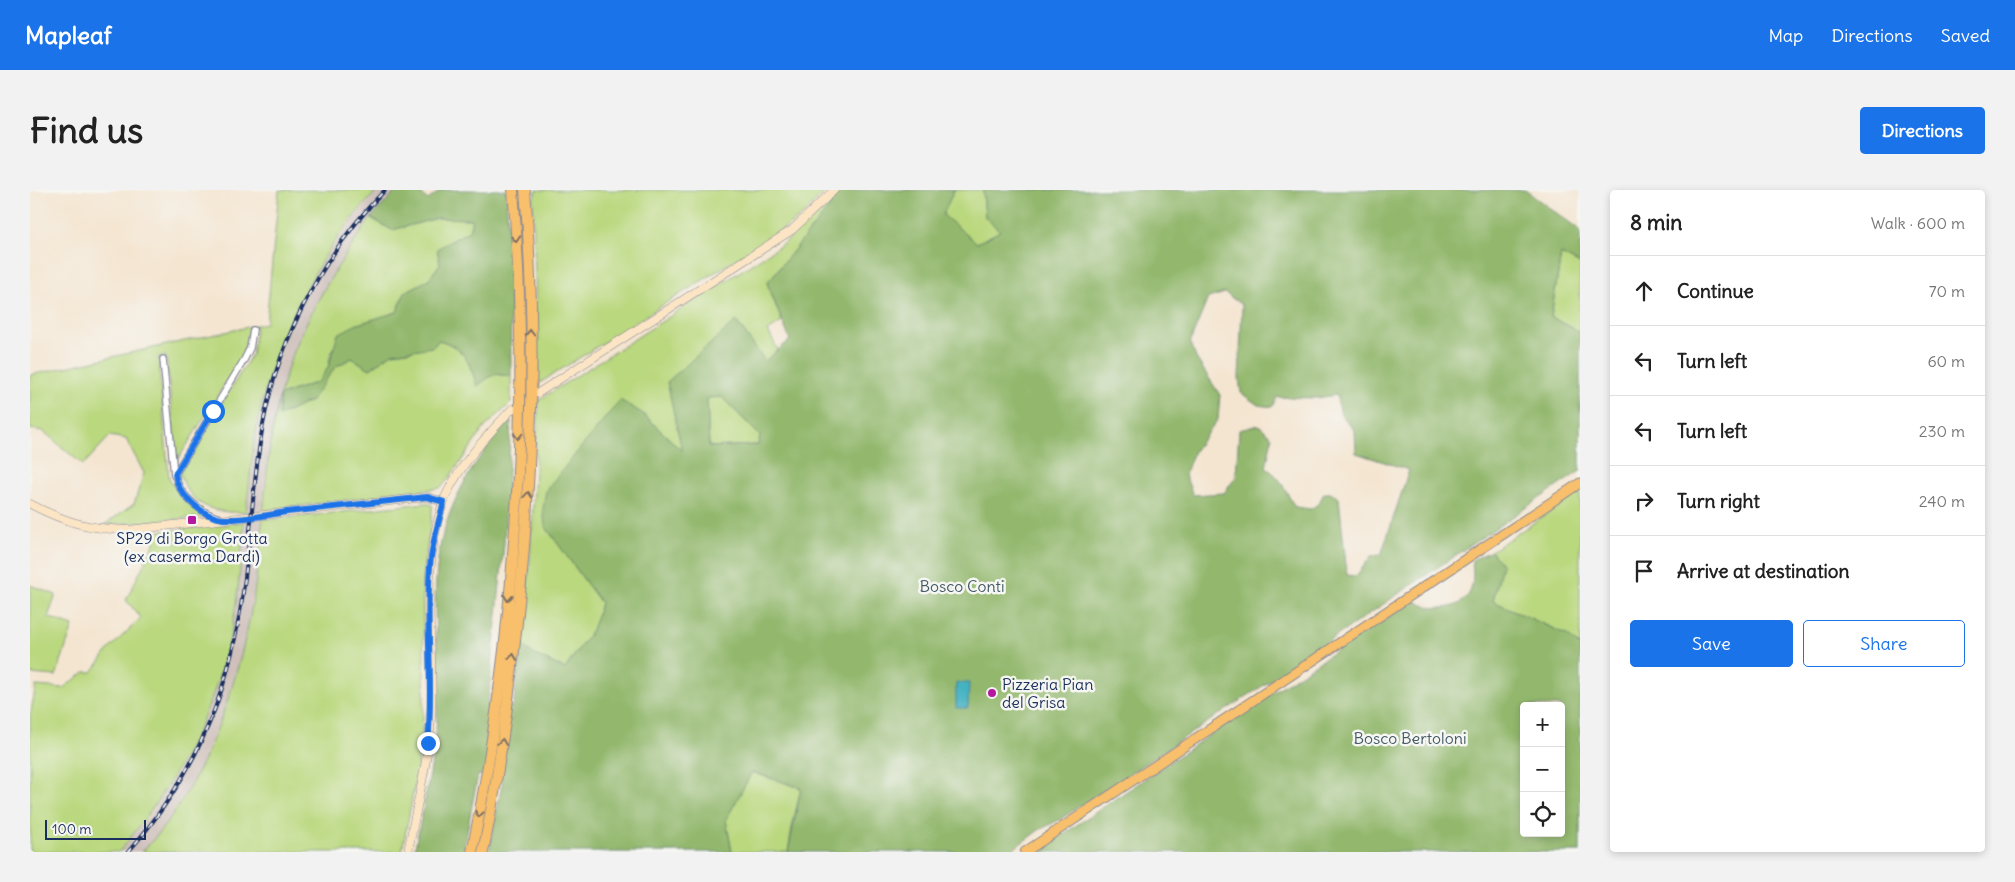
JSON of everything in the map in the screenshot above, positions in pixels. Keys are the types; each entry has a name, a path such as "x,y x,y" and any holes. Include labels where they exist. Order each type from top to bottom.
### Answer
{"highway":[{"path":"472,852 496,705 512,565 518,411 517,275 513,190"},
{"path":"483,852 508,706 523,564 528,486 530,318 525,190"}],"main road":[{"path":"538,393 792,230 834,190"},
{"path":"408,852 431,717 430,568 435,534 444,502 478,448 512,409"},
{"path":"1025,852 1580,483"},
{"path":"30,504 62,520 100,530 128,530 427,497 444,502"}],"street":[{"path":"176,480 178,468 244,360 250,348 253,330"},
{"path":"163,359 172,464 176,480 192,502 210,514 222,519"}],"shaded area":[{"path":"378,190 397,190 371,218 298,341 280,395 265,479 258,564 244,647 224,711 195,777 156,838 142,852 119,852 149,816 178,771 208,710 226,656 238,584 256,434 264,395 286,332 301,299 323,260"}],"green space":[{"path":"279,190 378,190 358,212 323,259 308,285 283,339 260,409 246,512 223,511 204,506 189,493 180,472 252,354 256,327 250,329 243,355 177,461 166,356 158,357 169,478 182,499 205,517 104,525 134,504 144,473 126,439 110,436 83,465 43,431 30,429 30,375 266,323"},
{"path":"397,190 418,191 428,200 441,190 506,190 510,261 511,376 494,374 477,386 465,357 455,347 439,340 433,347 392,353 370,369 352,358 335,367 311,401 279,416 280,395 318,382 328,368 338,334 355,325 397,312 405,292 428,280 440,264 437,249 469,231 472,219 438,218 392,230 371,218"},
{"path":"537,190 827,190 802,216 782,230 538,384 533,199"},
{"name":"Bosco Conti","path":"840,190 954,190 943,215 977,243 1000,231 985,217 983,190 1525,190 1580,230 1580,264 1561,254 1551,317 1580,332 1580,471 1267,683 1059,820 1039,830 1009,852 788,852 801,788 752,772 726,820 732,852 489,852 503,779 478,775 463,852 414,852 436,735 438,698 435,598 438,559 447,520 474,466 511,420 504,544 488,704 513,707 522,645 533,654 565,669 592,630 601,603 545,526 543,509 546,490 620,400 642,413 682,451 667,382 736,321 765,361 790,340 767,283 828,209","holes":["1225,293 1242,305 1239,378 1241,393 1258,405 1272,407 1277,397 1317,398 1336,395 1341,414 1355,431 1356,453 1409,470 1381,555 1372,555 1356,576 1347,575 1339,498 1332,493 1324,493 1319,503 1311,509 1295,507 1280,480 1266,468 1272,437 1259,425 1239,430 1236,477 1224,493 1193,495 1185,475 1194,451 1218,419 1220,395 1196,358 1190,342 1208,298","722,397 760,436 758,445 709,447 707,398"]},
{"path":"954,190 983,190 985,217 1001,231 977,243 942,215"},
{"path":"839,192 828,209 767,283 782,322 768,331 778,350 765,361 736,321 683,452 642,413 545,526 601,603 592,630 565,669 533,654 522,645 530,560 539,400 783,244 826,208"},
{"path":"371,218 392,230 438,218 472,219 469,231 437,249 440,264 428,280 405,292 397,312 355,325 331,353 328,368 318,382 280,395 279,416 311,401 335,367 352,358 370,369 392,353 409,351 439,340 455,347 465,357 477,385 494,374 511,376 511,403 485,427 440,488 268,510 268,520 426,503 432,505 423,576 424,699 422,734 418,768 402,852 142,852 166,823 187,791 206,755 222,717 235,678 253,600 275,415 280,394 287,370 317,302"},
{"path":"1561,254 1580,264 1580,332 1551,317"},
{"path":"722,397 760,436 758,445 709,447 707,398"},
{"path":"1580,492 1580,646 1567,635 1493,601 1501,565 1491,551"},
{"path":"244,522 236,607 225,657 207,710 168,784 137,830 119,852 30,852 30,716 36,686 63,688 85,672 92,672 110,648 141,618 126,600 154,544 154,532"},
{"name":"Bosco Bertoloni","path":"1491,551 1502,565 1493,601 1567,635 1580,646 1580,852 1037,852 1273,692 1414,600 1426,606 1440,608 1461,603 1471,590 1472,560"},
{"path":"30,585 56,595 48,617 73,626 56,676 30,674"},
{"path":"751,772 801,788 788,852 732,852 726,820"}],"water":[{"path":"956,683 969,683 968,708 956,708"}],"railway":[{"path":"128,852 147,829 181,779 196,752 219,697 228,668 240,614 260,443 266,408 288,340 320,275 339,245 385,190"}],"place":[{"name":"SP29 di Borgo Grotta (ex caserma Dardi)","path":"192,520"},
{"name":"Pizzeria Pian del Grisa","path":"992,693"}],"route":[{"path":"213,411 175,474 177,483 188,498 201,509 215,517 222,519 427,497 444,502 435,534 430,568 431,717 428,743"}]}
